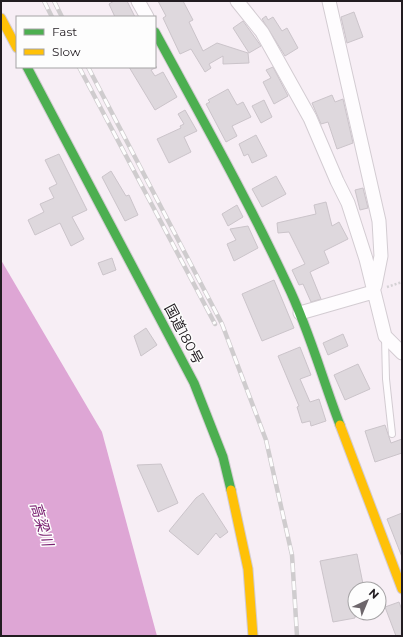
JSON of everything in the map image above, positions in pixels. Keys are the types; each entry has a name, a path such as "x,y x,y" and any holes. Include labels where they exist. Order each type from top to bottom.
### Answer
{"main road":[{"path":"1,18 16,46"},
{"path":"156,34 250,207 300,314 328,393 402,589"},
{"name":"国道180号","path":"28,68 194,383 223,456 242,531 248,569 252,636"}],"street":[{"path":"138,1 146,16"},
{"path":"237,1 262,32 310,118 348,203 366,259 385,336 402,354"},
{"path":"329,1 379,221 381,256 373,292"},
{"path":"300,314 373,292"}],"lane":[{"path":"385,336 386,379 392,434"}],"water":[{"name":"高梁川","path":"1,260 102,432 157,636 1,636"}],"building":[{"path":"114,1 127,1 134,16 115,16 109,4"},
{"path":"158,1 183,1 193,20 189,22 203,51 217,43 248,53 249,63 223,64 223,56 209,64 211,68 205,72 191,49 180,54 163,18 166,16"},
{"path":"354,12 363,37 347,43 341,17"},
{"path":"266,16 268,20 273,17 282,31 287,28 298,48 285,56 262,19"},
{"path":"243,21 261,46 249,53 233,28"},
{"path":"273,67 288,96 274,104 263,82 271,78 266,70"},
{"path":"130,68 155,68 151,70 155,76 163,72 177,97 155,110"},
{"path":"228,89 237,105 243,102 251,117 232,126 237,136 226,142 206,104 210,102 208,100"},
{"path":"332,95 335,102 343,99 353,143 337,149 328,122 321,124 312,103"},
{"path":"264,100 272,117 261,123 252,106"},
{"path":"185,110 197,131 184,137 191,152 169,163 157,139 181,128 180,126 184,124 178,114"},
{"path":"256,135 267,156 252,163 248,154 244,156 239,144"},
{"path":"59,154 87,210 72,217 84,239 71,246 60,223 35,235 28,220 44,212 40,204 54,198 49,188 57,184 45,160"},
{"path":"111,171 126,196 129,195 138,215 125,221 102,177"},
{"path":"276,176 286,194 262,207 252,189"},
{"path":"363,188 368,208 360,210 355,190"},
{"path":"326,202 332,226 339,222 348,239 324,251 329,263 310,272 321,299 311,302 303,284 299,285 292,270 305,264 289,232 278,233 277,223 316,214 314,205"},
{"path":"237,205 243,217 228,226 222,214"},
{"path":"248,226 258,248 234,261 227,244 236,240 230,229"},
{"path":"112,258 116,270 103,275 98,263"},
{"path":"274,280 294,328 262,341 242,294"},
{"path":"146,328 157,345 141,356 134,336"},
{"path":"343,334 348,346 328,355 323,343"},
{"path":"300,347 311,375 300,379 310,402 319,399 326,421 311,426 310,421 302,423 297,407 299,406 278,356"},
{"path":"358,364 370,389 345,400 334,375"},
{"path":"385,425 391,443 402,439 402,453 375,462 365,431"},
{"path":"161,464 178,503 158,512 137,465"},
{"path":"203,493 228,532 220,538 216,533 198,555 169,531 196,498"},
{"path":"402,513 402,557 387,519"},
{"path":"357,554 362,581 347,581 347,619 333,622 320,561"},
{"path":"399,602 402,610 402,636 396,636 387,612 387,606"}],"railway":[{"path":"44,1 52,16"},
{"path":"54,1 62,16"},
{"path":"80,68 215,324"},
{"path":"89,68 222,324 266,440 292,555 297,636"}],"traffic: fast":[{"path":"156,34 240,188 272,252 295,301 309,336 340,425"},
{"path":"28,68 194,383 223,457 231,490"}],"traffic: slow":[{"path":"1,18 16,46"},
{"path":"340,425 402,589"},
{"path":"231,490 248,569 253,636"}]}
